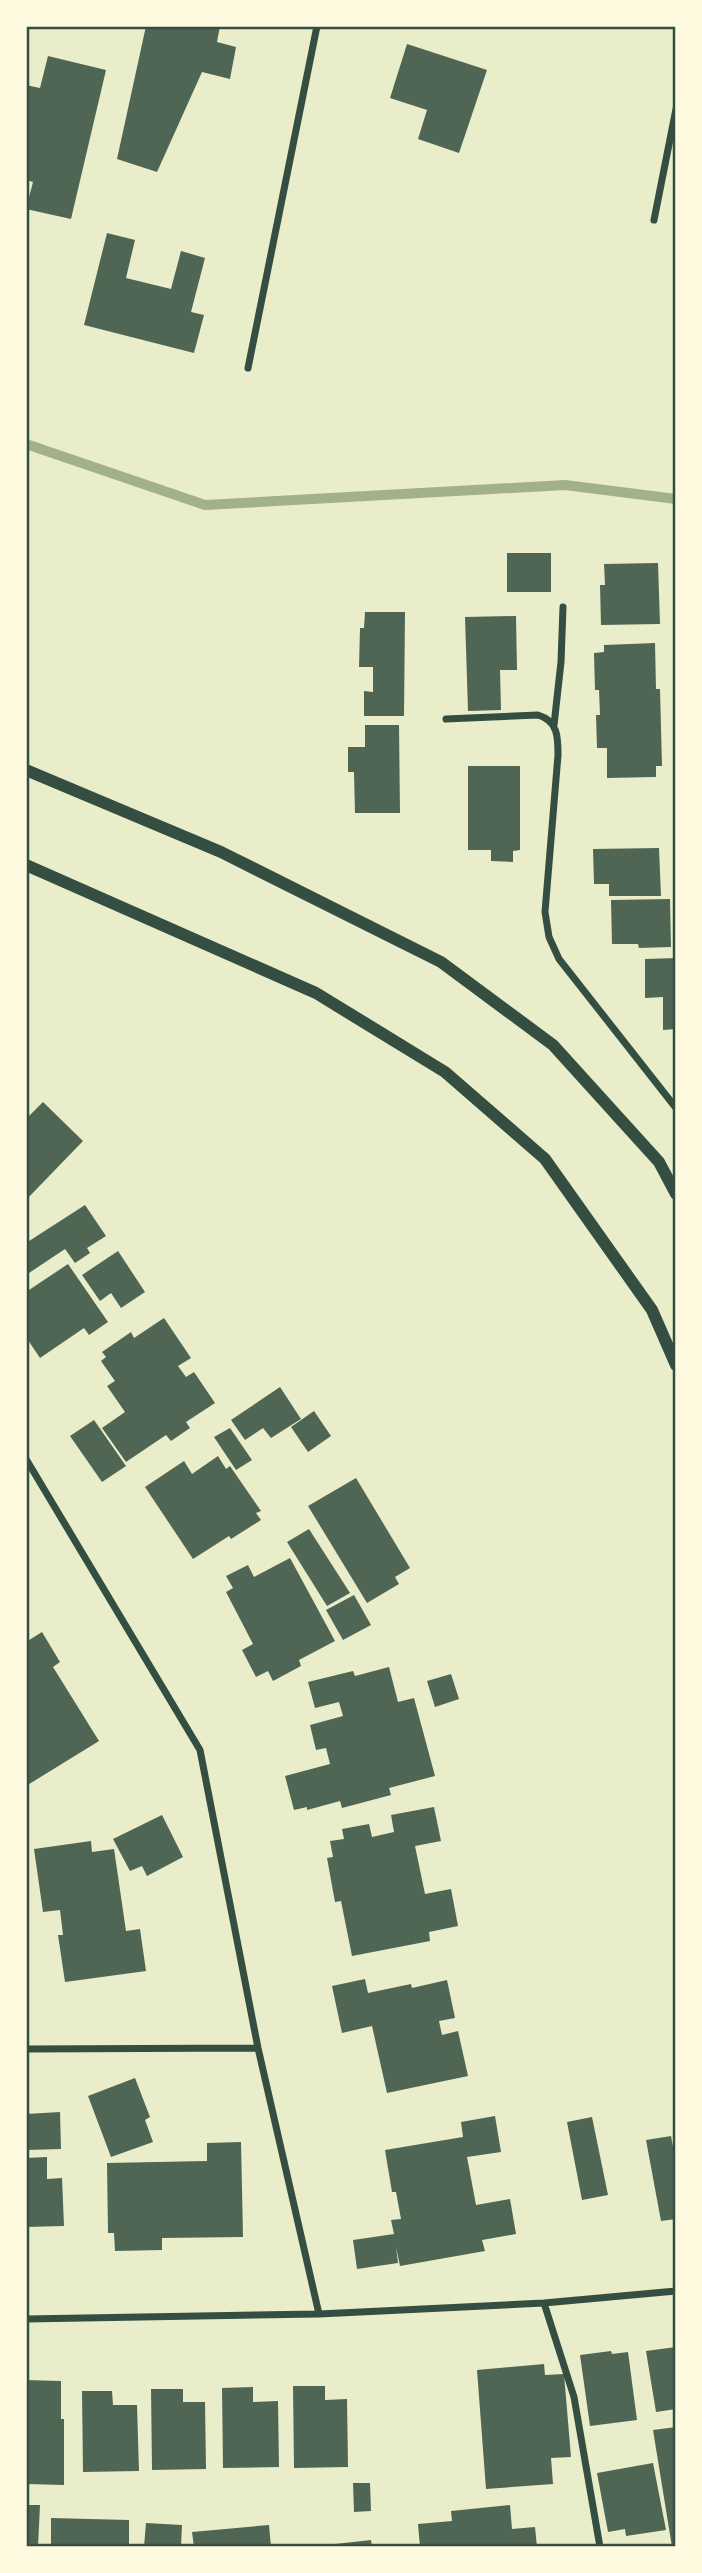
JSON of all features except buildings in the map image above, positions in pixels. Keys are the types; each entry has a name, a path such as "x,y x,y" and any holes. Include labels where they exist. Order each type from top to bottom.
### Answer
{"street":[{"path":"248,368 317,26"},
{"path":"654,220 676,109"},
{"path":"563,607 561,662 554,725 558,738 558,755 545,912 549,937 559,959 676,1108"},
{"path":"446,719 538,715 554,725"},
{"path":"26,770 221,852 442,962 553,1045 659,1162 676,1194"},
{"path":"26,864 316,993 445,1072 545,1159 652,1310 676,1365"},
{"path":"26,1459 200,1750 258,2048 319,2314"},
{"path":"26,2049 258,2048"},
{"path":"26,2319 319,2314 544,2303 676,2291"},
{"path":"544,2303 574,2397 600,2547"}],"waterway":[{"path":"26,444 205,505 565,485 676,499"}]}
